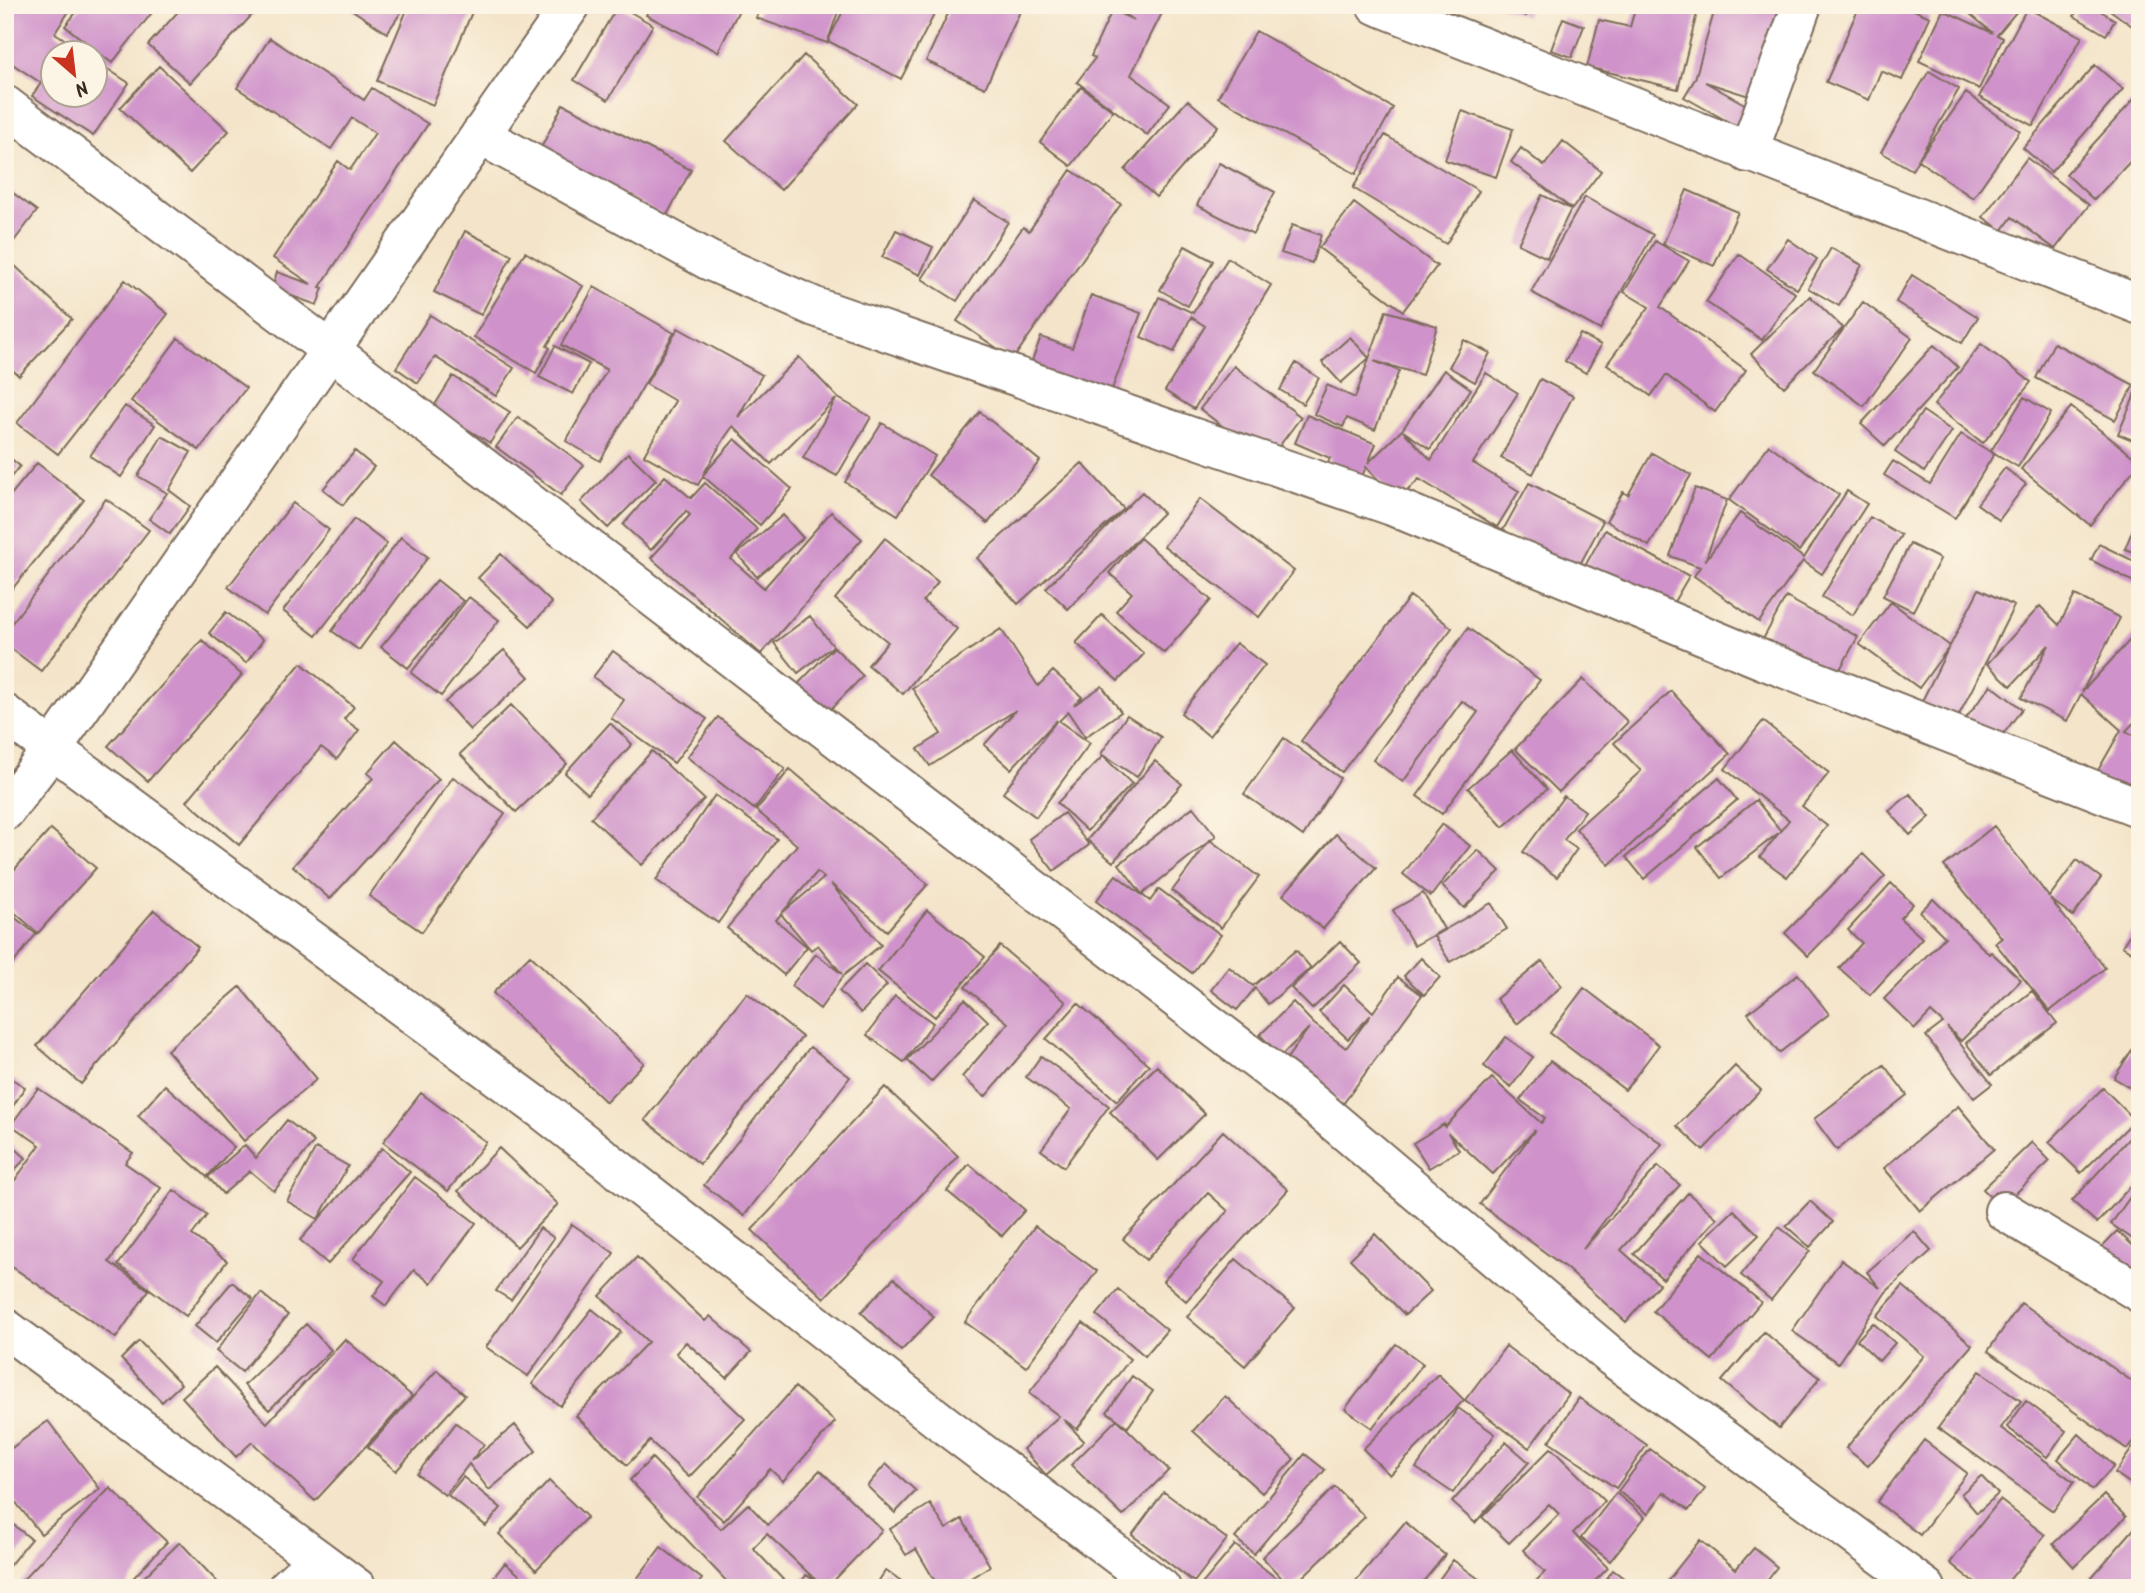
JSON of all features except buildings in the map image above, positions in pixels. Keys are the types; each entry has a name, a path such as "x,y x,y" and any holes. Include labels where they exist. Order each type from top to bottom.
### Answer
{"street":[{"path":"5,811 52,749 571,5"},
{"path":"1376,5 2140,305"},
{"path":"1748,153 1802,5"},
{"path":"5,105 329,349 1306,1098 1612,1357 1926,1588"},
{"path":"480,135 708,260 815,307 1392,506 1763,660 2140,808"},
{"path":"5,714 541,1109 941,1422 1161,1588"},
{"path":"2004,1211 2140,1293"},
{"path":"5,1328 358,1588"},
{"path":"287,1588 318,1559"}]}
